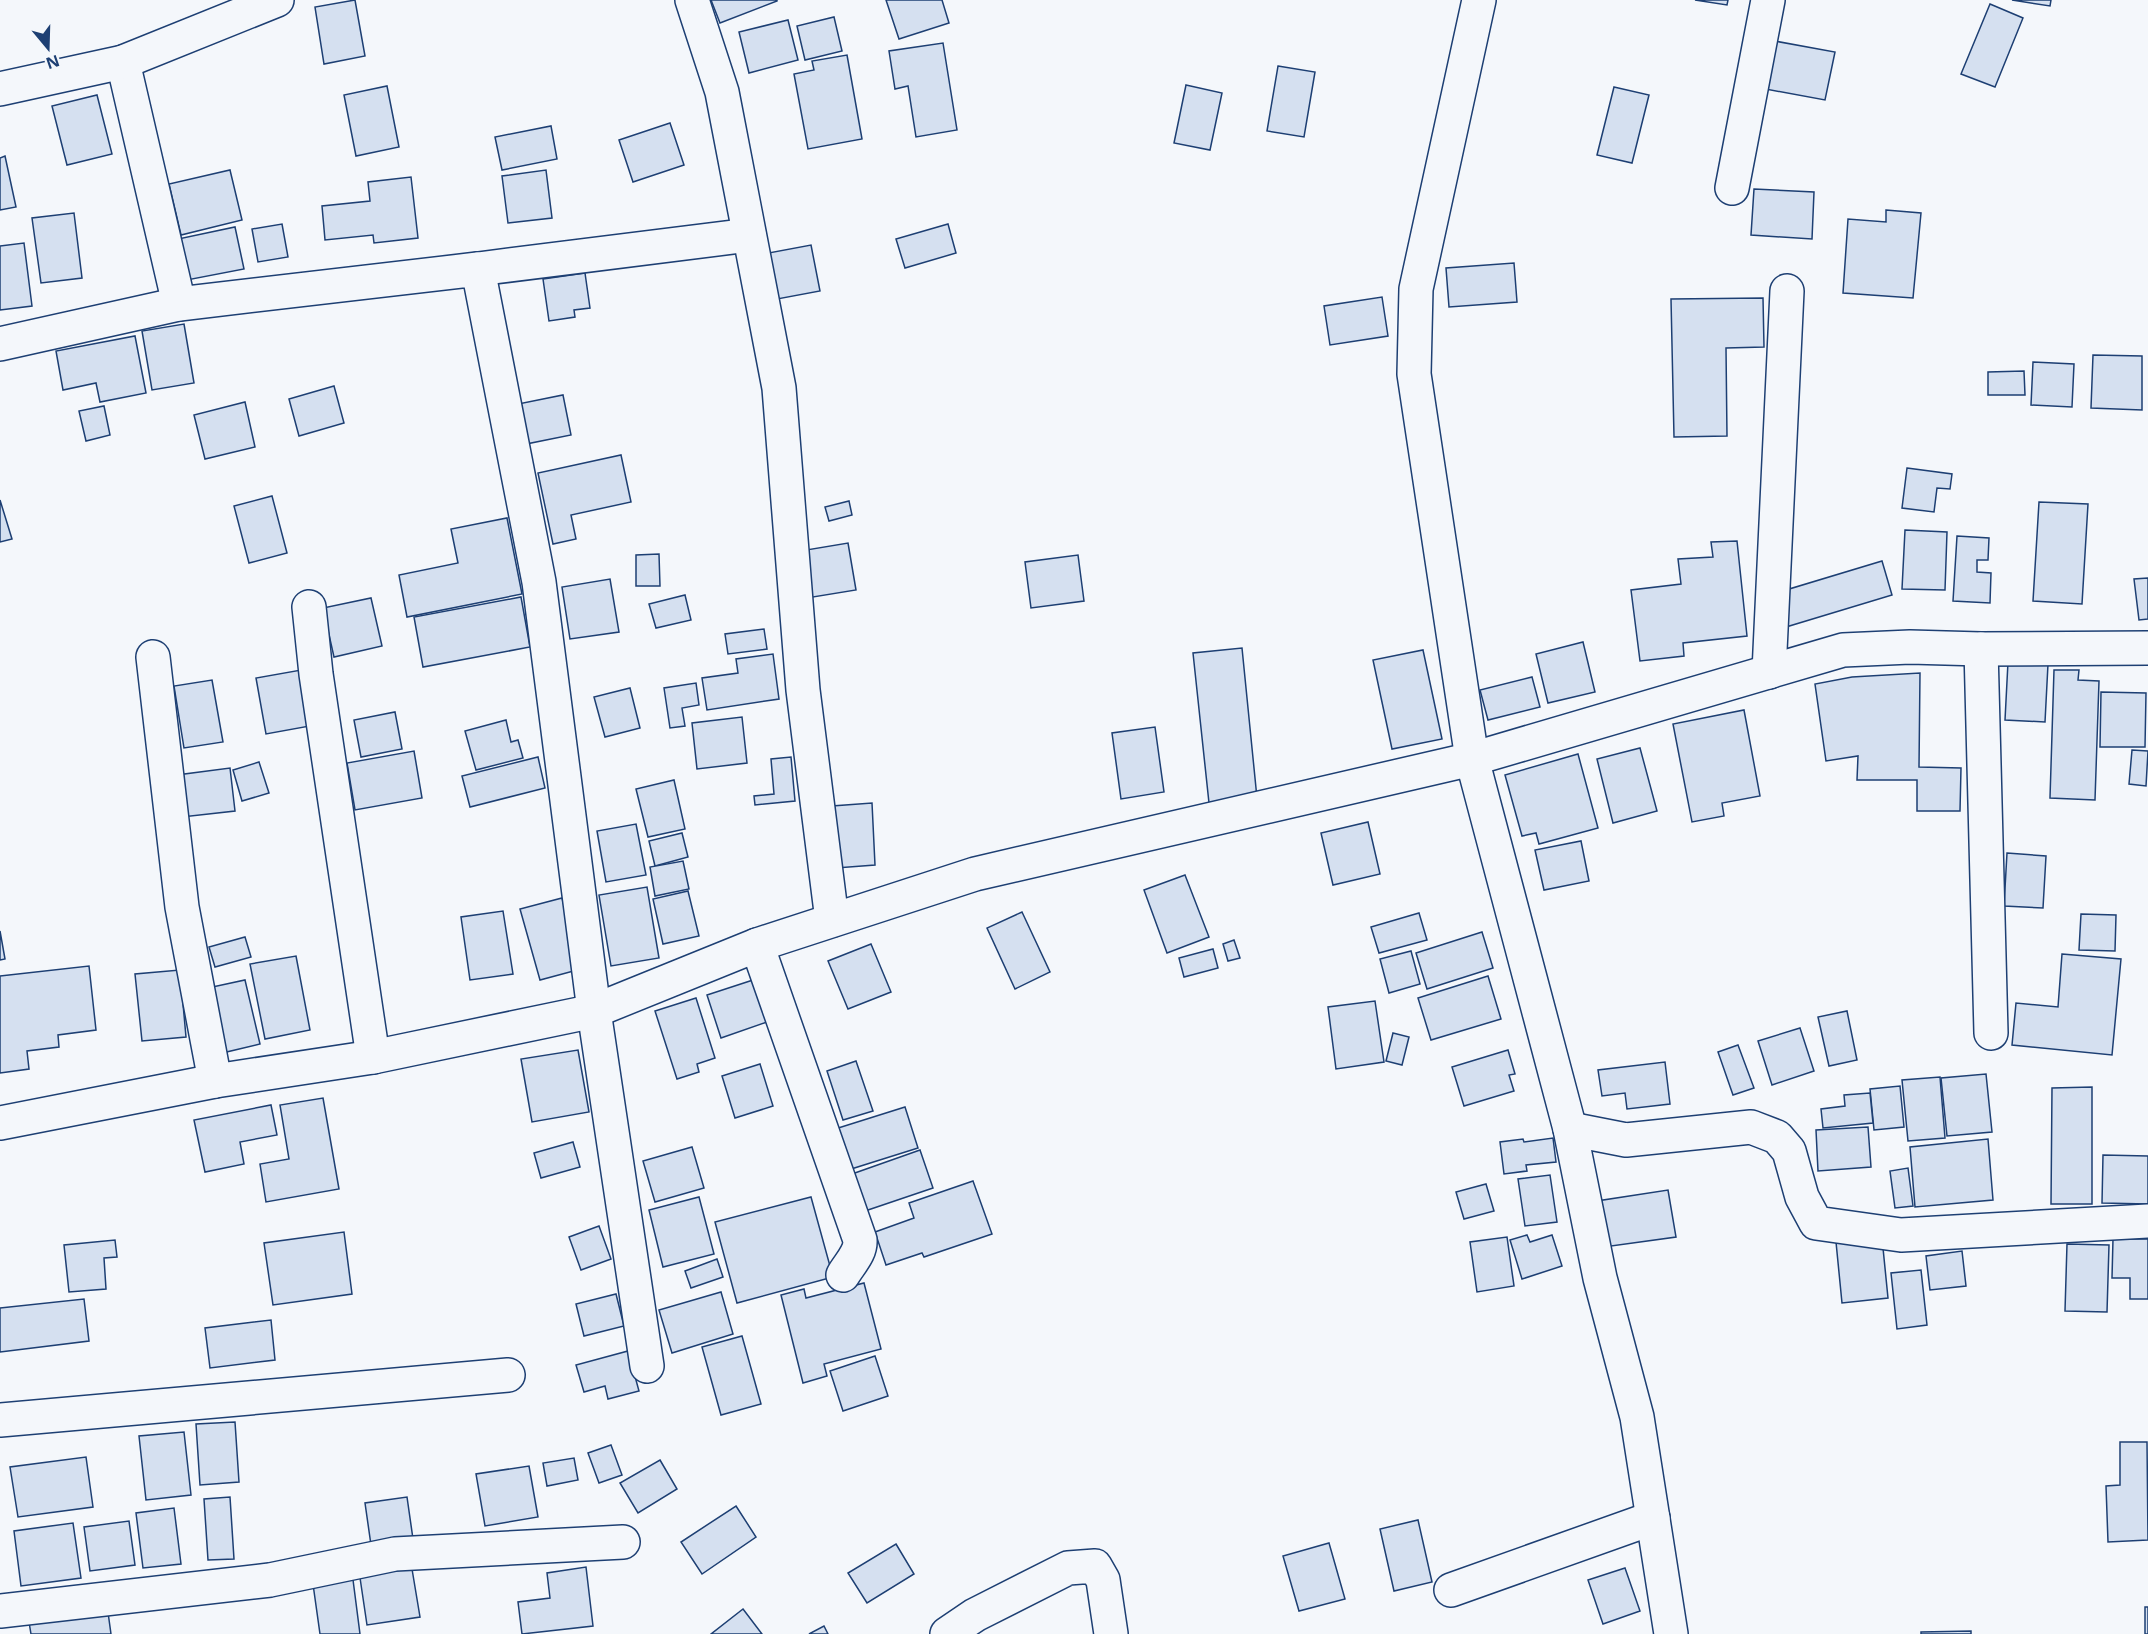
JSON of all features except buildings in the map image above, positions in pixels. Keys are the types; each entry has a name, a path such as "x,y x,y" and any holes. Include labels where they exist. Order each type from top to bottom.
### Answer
{"street":[{"path":"0,89 123,62 277,0"},
{"path":"692,0 722,92 779,388 803,690 832,920"},
{"path":"1479,0 1416,290 1414,374 1472,759 1570,1129 1600,1278 1637,1418 1671,1634"},
{"path":"1732,188 1768,0"},
{"path":"123,62 179,304"},
{"path":"0,344 179,304 749,235"},
{"path":"478,269 539,582 594,1011 647,1366"},
{"path":"1769,672 1787,291"},
{"path":"309,607 316,674 373,1057"},
{"path":"0,1123 215,1081 373,1057 594,1011 757,945 975,874 1472,759 1844,650 1910,647 2148,648"},
{"path":"1981,649 1991,1033"},
{"path":"153,657 182,908 215,1081"},
{"path":"757,945 860,1240 857,1254 843,1275"},
{"path":"1570,1129 1626,1140 1751,1127 1777,1137 1789,1151 1802,1197 1816,1223 1901,1235 2148,1221"},
{"path":"0,1420 508,1375"},
{"path":"1451,1590 1653,1518"},
{"path":"0,1611 270,1580 394,1554 623,1542"},
{"path":"947,1634 975,1615 1068,1568 1095,1566 1103,1580 1111,1634"},
{"path":"0,1618 3,1634"}]}
